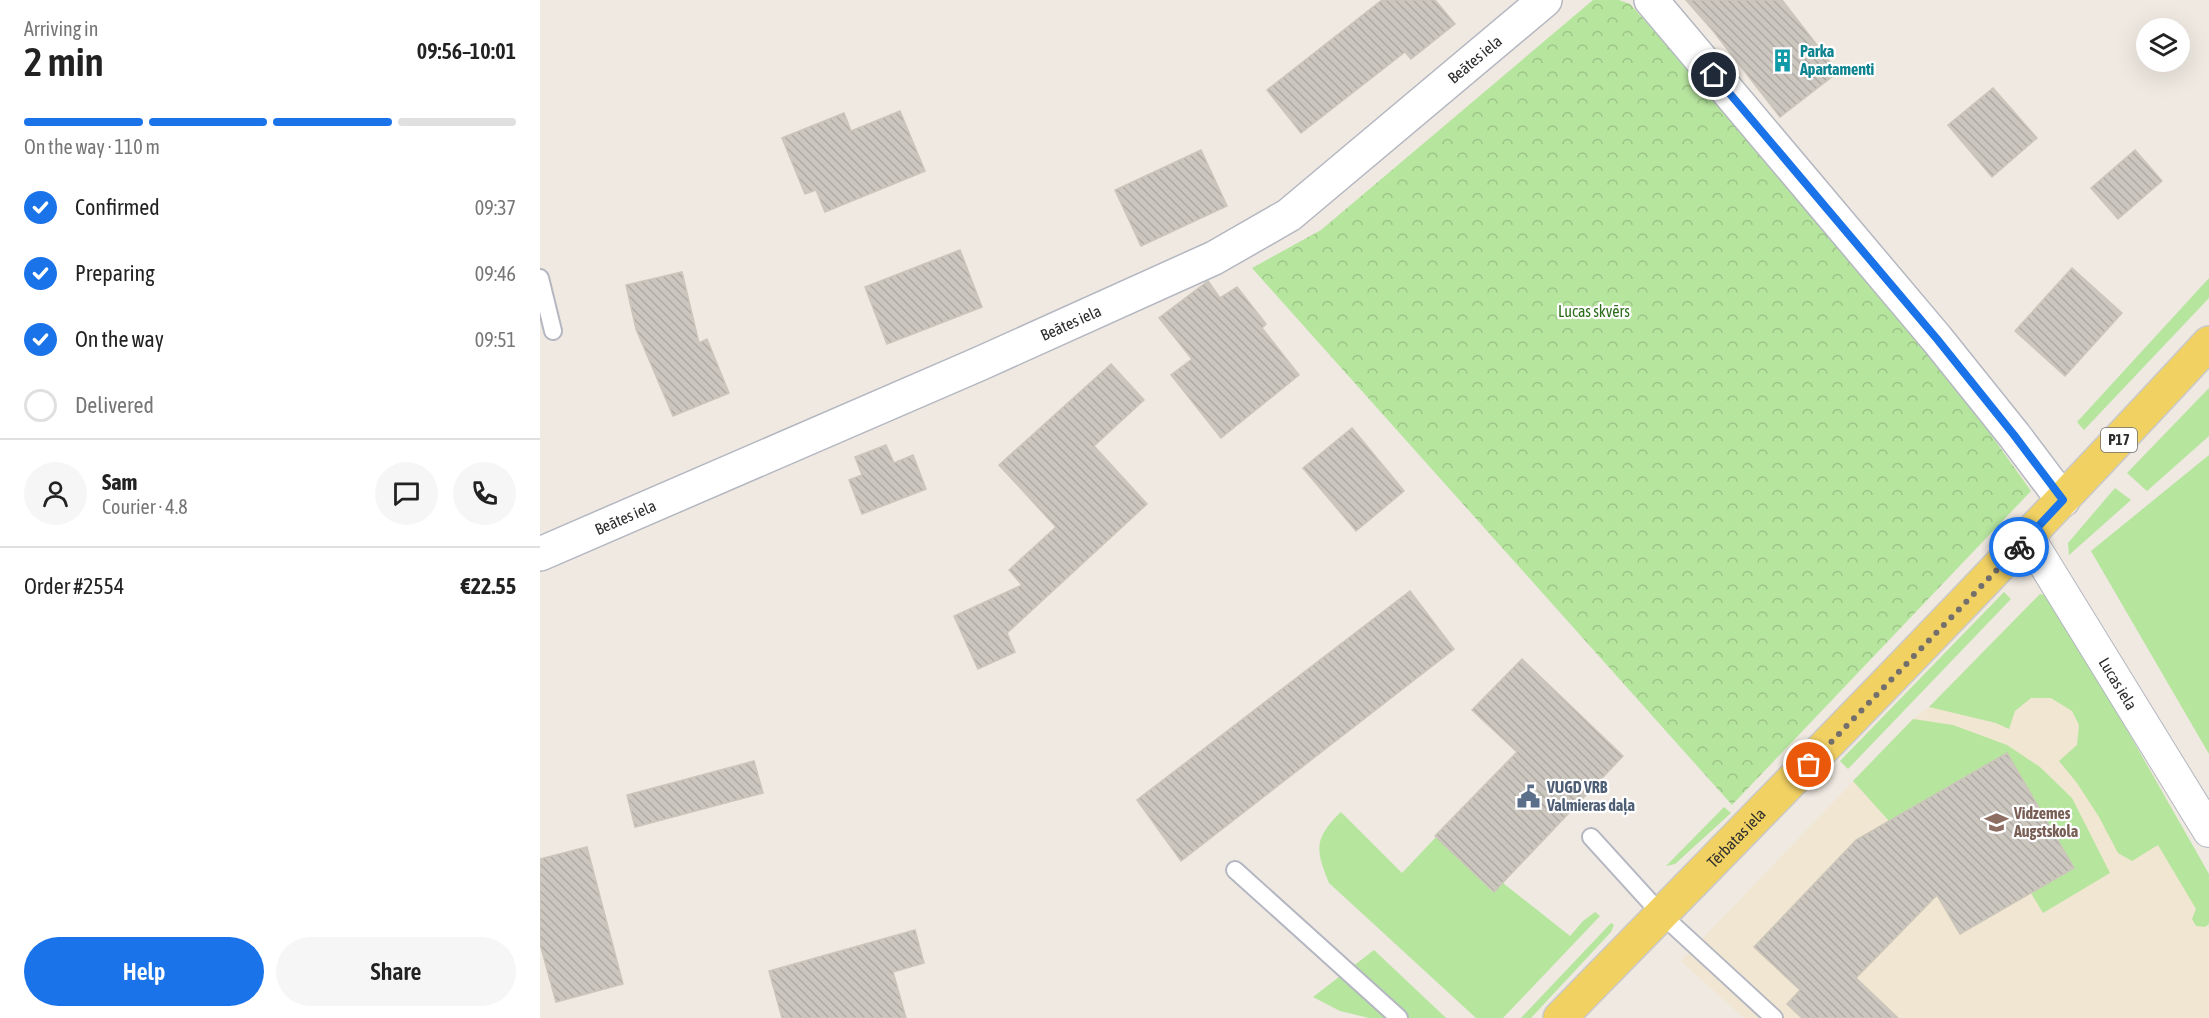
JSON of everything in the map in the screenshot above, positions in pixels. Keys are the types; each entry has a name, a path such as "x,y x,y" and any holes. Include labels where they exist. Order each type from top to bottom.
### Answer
{"main road":[{"name":"Tērbatas iela","path":"1560,1018 1809,765 2028,537 2209,343"}],"street":[{"name":"Beātes iela","path":"540,554 979,364 1214,258 1289,215 1545,0"},
{"path":"1651,0 1937,339 2063,500"},
{"name":"Lucas iela","path":"2028,537 2209,831"}],"lane":[{"path":"540,278 553,331"},
{"path":"1591,837 1661,914 1774,1018"},
{"path":"1235,870 1399,1018"}],"shaded area":[{"name":"Vidzemes Augstskola","path":"2040,594 2209,874 2209,1018 1744,1018 1681,961 1913,719 1929,707"}],"green space":[{"name":"Lucas skvērs","path":"1593,0 1619,0 1630,4 1658,35 1918,343 1989,432 2031,491 1732,805 1252,268 1321,230"},
{"path":"2209,278 2209,298 2084,430 2077,422"},
{"path":"2209,388 2209,436 2147,491 2127,473"},
{"path":"2209,455 2209,754 2091,551"},
{"path":"2115,488 2131,500 2069,555 2068,543"},
{"path":"2004,592 2011,599 1848,769 1840,761"},
{"path":"2040,594 2051,596 2209,874 2209,924 2205,927 2196,926 2192,919 2196,909 2158,845 2132,861 2118,853 2099,817 2077,783 2059,761 2077,745 2079,725 2072,711 2051,698 2031,698 2015,711 2009,729 1996,723 1929,707"},
{"path":"1913,719 1953,725 2007,745 2040,767 2072,798 2110,873 2043,913 2031,893 2074,868 1889,821 1853,781"},
{"path":"1724,807 1731,813 1675,864 1666,866"},
{"path":"1341,812 1402,873 1436,837 1493,892 1503,883 1570,936 1583,921 1595,912 1600,916 1503,1018 1476,1018 1329,883 1321,861 1320,844 1326,829"},
{"path":"1611,923 1614,925 1611,932 1531,1018 1521,1018"},
{"path":"1374,950 1446,1018 1369,1018 1340,1011 1313,997"}],"building":[{"path":"1382,0 1435,0 1455,24 1411,59 1405,52 1301,133 1267,90"},
{"name":"Parka Apartamenti","path":"1686,0 1782,0 1838,72 1780,117"},
{"path":"1993,88 2037,138 1992,177 1948,125"},
{"path":"900,111 925,171 825,212 816,190 805,194 782,138 844,113 851,131"},
{"path":"1201,150 1227,206 1141,246 1115,190"},
{"path":"2135,150 2162,181 2118,219 2091,188"},
{"path":"960,250 982,307 887,344 865,287"},
{"path":"2072,268 2122,313 2065,376 2015,331"},
{"path":"682,272 699,343 707,339 729,393 673,416 636,329 626,285"},
{"path":"1208,281 1220,298 1237,287 1266,324 1262,328 1299,375 1221,438 1171,375 1192,359 1159,318"},
{"path":"1111,364 1144,400 1094,446 1147,504 1007,633 1015,652 978,669 954,616 1022,585 1009,570 1056,527 999,465"},
{"path":"1352,428 1404,491 1356,531 1303,468"},
{"path":"886,445 894,463 913,455 926,489 862,514 849,480 862,475 855,457"},
{"path":"1410,591 1454,649 1181,861 1137,800"},
{"name":"VUGD VRB Valmieras daļa","path":"1522,659 1623,756 1494,892 1435,836 1517,752 1472,710"},
{"path":"2007,753 2074,868 1960,934 1937,895 1856,978 1898,1018 1802,1018 1787,1004 1800,990 1754,947 1856,840"},
{"path":"754,761 763,793 635,827 627,795"},
{"path":"587,847 623,984 556,1002 540,944 540,859"},
{"path":"915,930 924,963 893,972 906,1018 782,1018 769,971"}],"way so far":[{"path":"1809,765 2019,547"}],"place":[{"name":"Parka Apartamenti","path":"1782,60"},
{"name":"VUGD VRB Valmieras daļa","path":"1529,796"},
{"name":"Vidzemes Augstskola","path":"1996,822"}],"route":[{"path":"1714,75 1937,339 2063,500 2019,547"}]}
